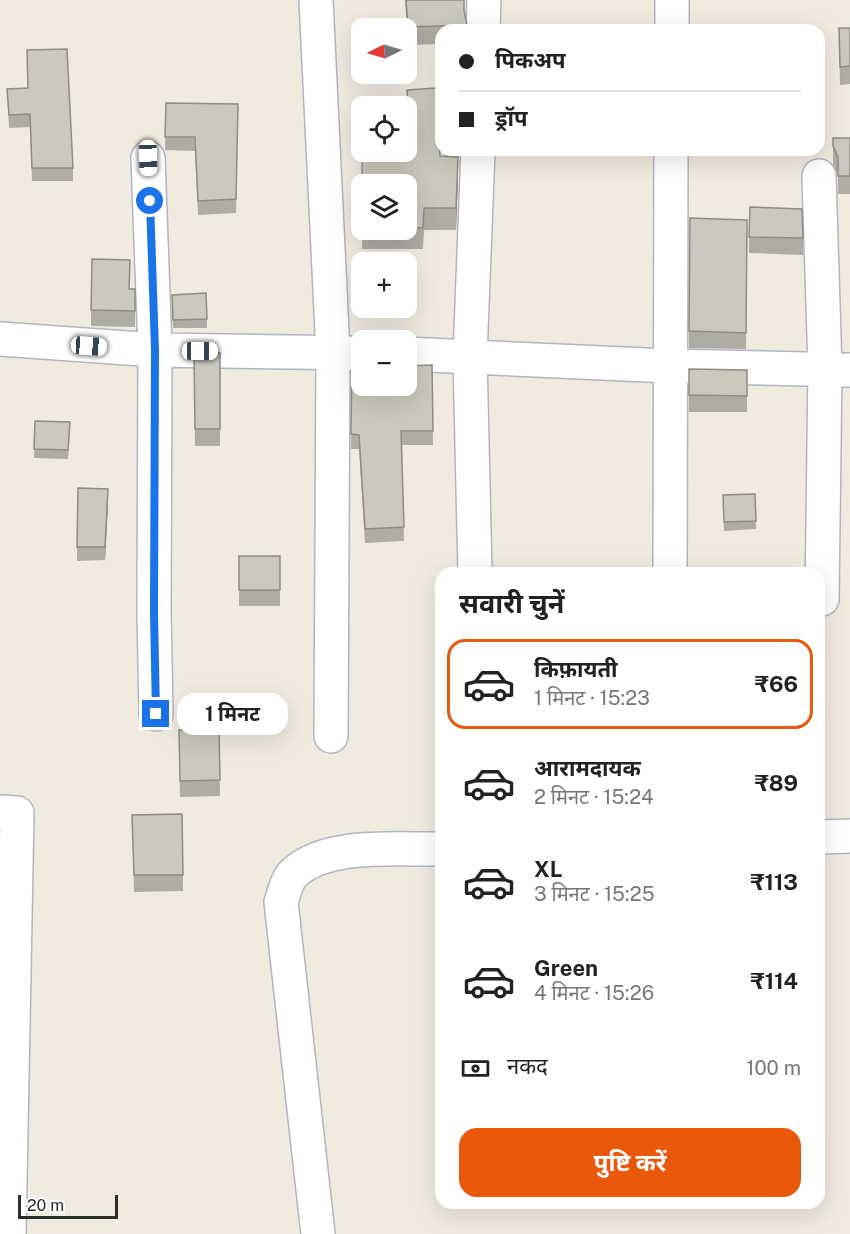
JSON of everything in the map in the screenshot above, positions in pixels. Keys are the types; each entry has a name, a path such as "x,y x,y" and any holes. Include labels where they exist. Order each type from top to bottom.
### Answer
{"street":[{"path":"316,0 347,352 331,736"},
{"path":"483,24 484,0"},
{"path":"672,0 672,24"},
{"path":"475,567 470,357 478,156"},
{"path":"670,567 671,156"},
{"path":"148,158 155,350 156,714"},
{"path":"819,176 838,370 824,567"},
{"path":"0,339 155,350 347,352"},
{"path":"417,355 669,366 838,370"},
{"path":"0,812 17,813 9,1234"},
{"path":"825,837 850,836"},
{"path":"318,1234 281,902 292,874 316,858 348,852 435,849"}],"building":[{"path":"406,0 464,0 467,24 435,24 435,26 417,27 417,18 407,18"},
{"path":"839,28 850,28 850,66 840,67"},
{"path":"67,49 73,168 32,168 30,114 9,115 7,89 28,88 27,50"},
{"path":"435,88 435,156 458,157 456,208 424,208 423,228 417,228 417,174 362,174 362,162 417,162 417,96 407,96 407,90"},
{"path":"166,103 238,104 236,199 198,201 195,137 165,137"},
{"path":"833,138 850,138 850,176 838,176 838,157 833,146"},
{"path":"750,207 802,209 803,238 749,237"},
{"path":"690,218 747,220 746,333 689,331"},
{"path":"92,259 130,260 129,289 135,289 135,311 91,310"},
{"path":"206,293 207,319 173,320 172,295"},
{"path":"194,353 220,353 220,429 195,429"},
{"path":"432,365 433,431 401,431 404,527 365,529 359,435 351,434 351,396 417,396 417,366"},
{"path":"689,369 747,370 747,396 689,395"},
{"path":"35,421 70,422 68,450 34,449"},
{"path":"78,488 108,489 105,547 77,547"},
{"path":"755,494 756,521 724,522 723,495"},
{"path":"239,556 280,556 280,590 239,590"},
{"path":"219,729 220,780 180,781 179,730"},
{"path":"182,814 183,875 134,875 132,815"}],"route":[{"path":"150,201 155,350 154,666 156,714"}]}
